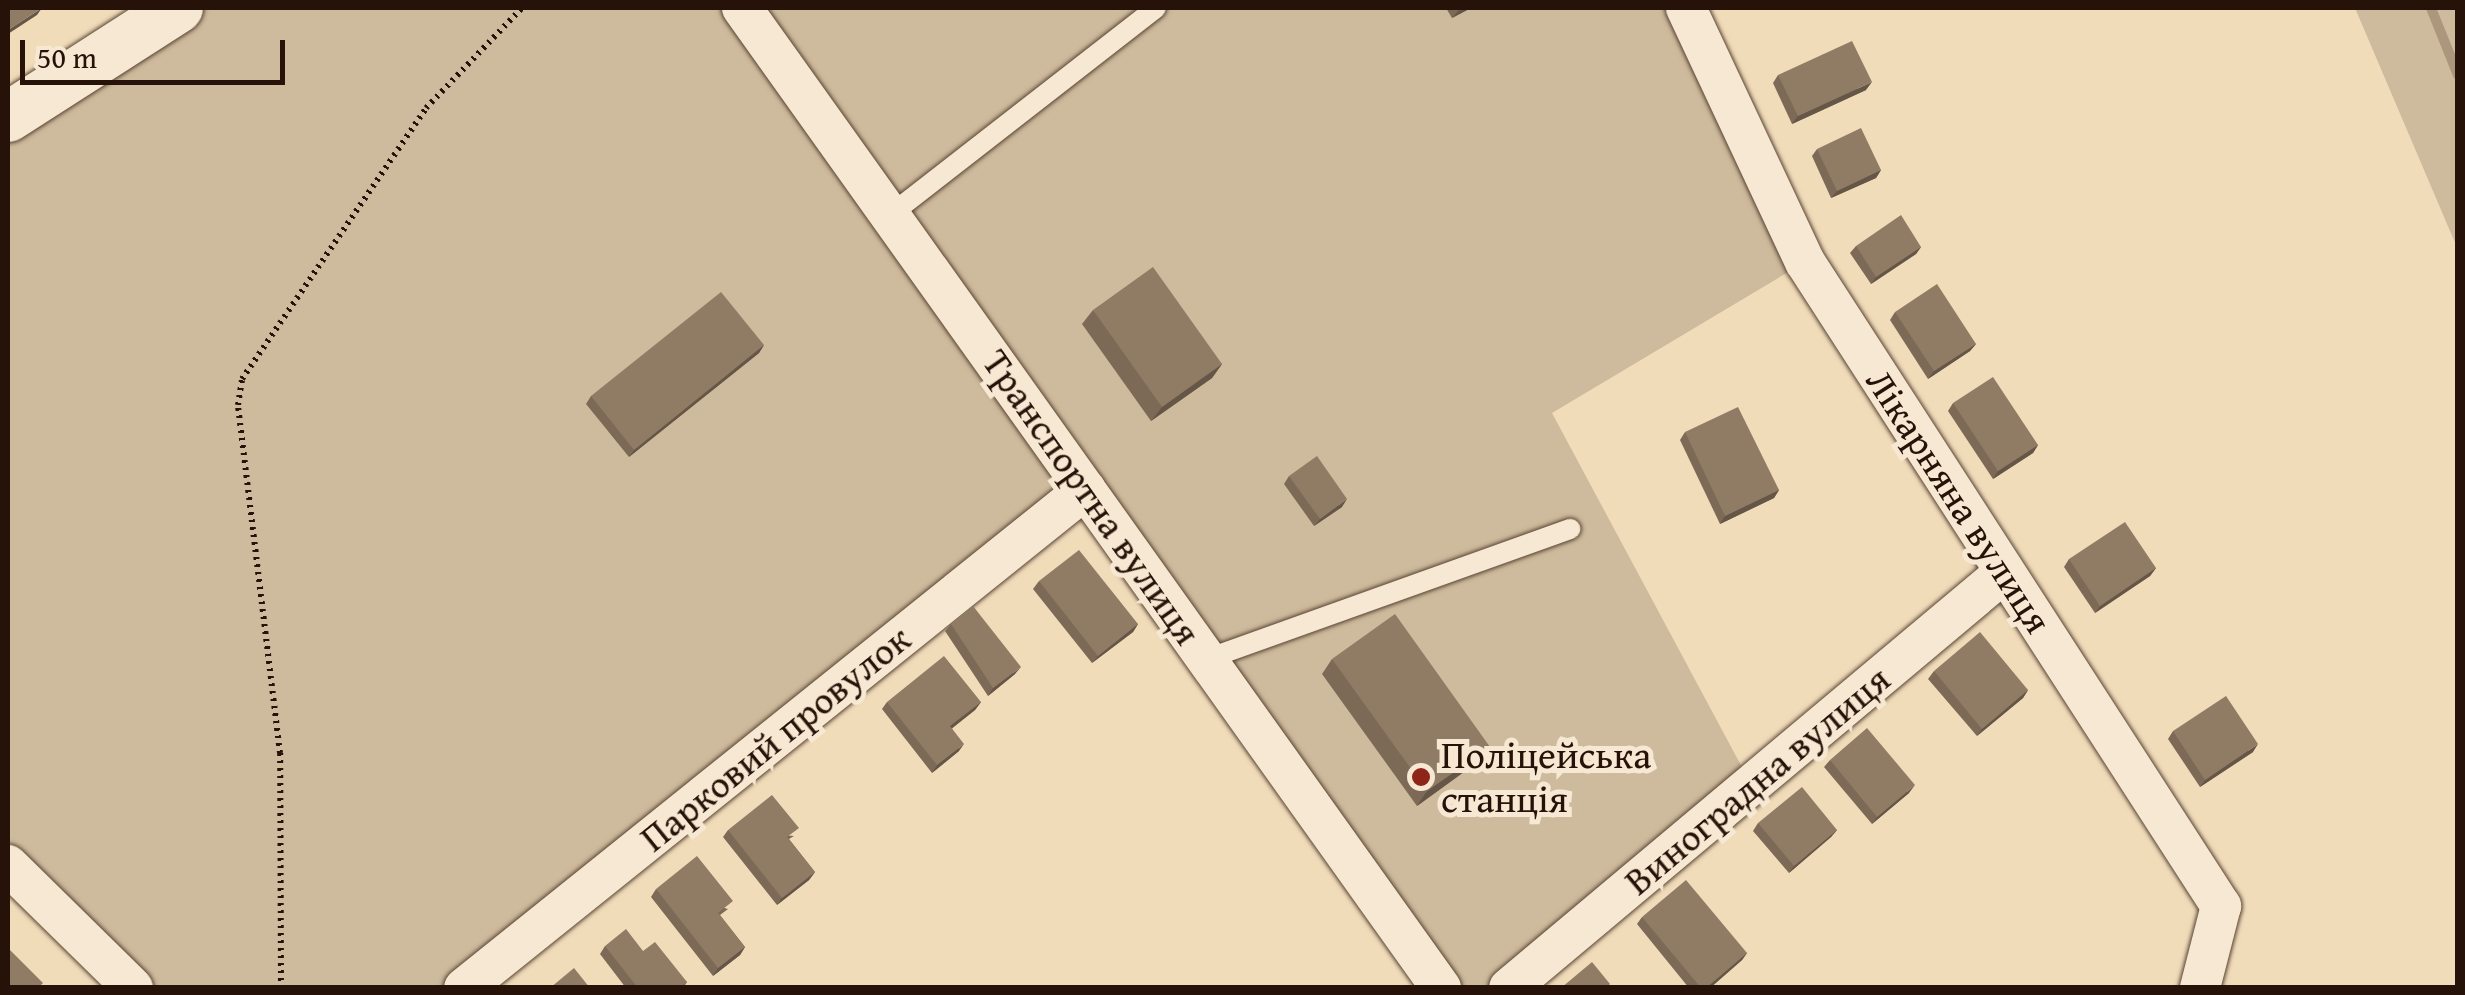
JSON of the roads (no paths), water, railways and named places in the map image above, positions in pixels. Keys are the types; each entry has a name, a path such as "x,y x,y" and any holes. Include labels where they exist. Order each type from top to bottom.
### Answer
{"street":[{"path":"8,117 178,8"},
{"name":"Транспортна вулиця","path":"742,8 1441,988"},
{"name":"Лікарняна вулиця","path":"1686,8 1804,262 2220,906 2200,988"},
{"name":"Парковий провулок","path":"464,988 1086,490"},
{"name":"Виноградна вулиця","path":"1509,988 2005,572"},
{"path":"8,865 133,988"}],"lane":[{"path":"890,215 1156,8"},
{"path":"1206,659 1570,529"}],"waterway":[{"path":"2431,8 2458,75"}],"place":[{"name":"Поліцейська станція","path":"1421,777"}]}
